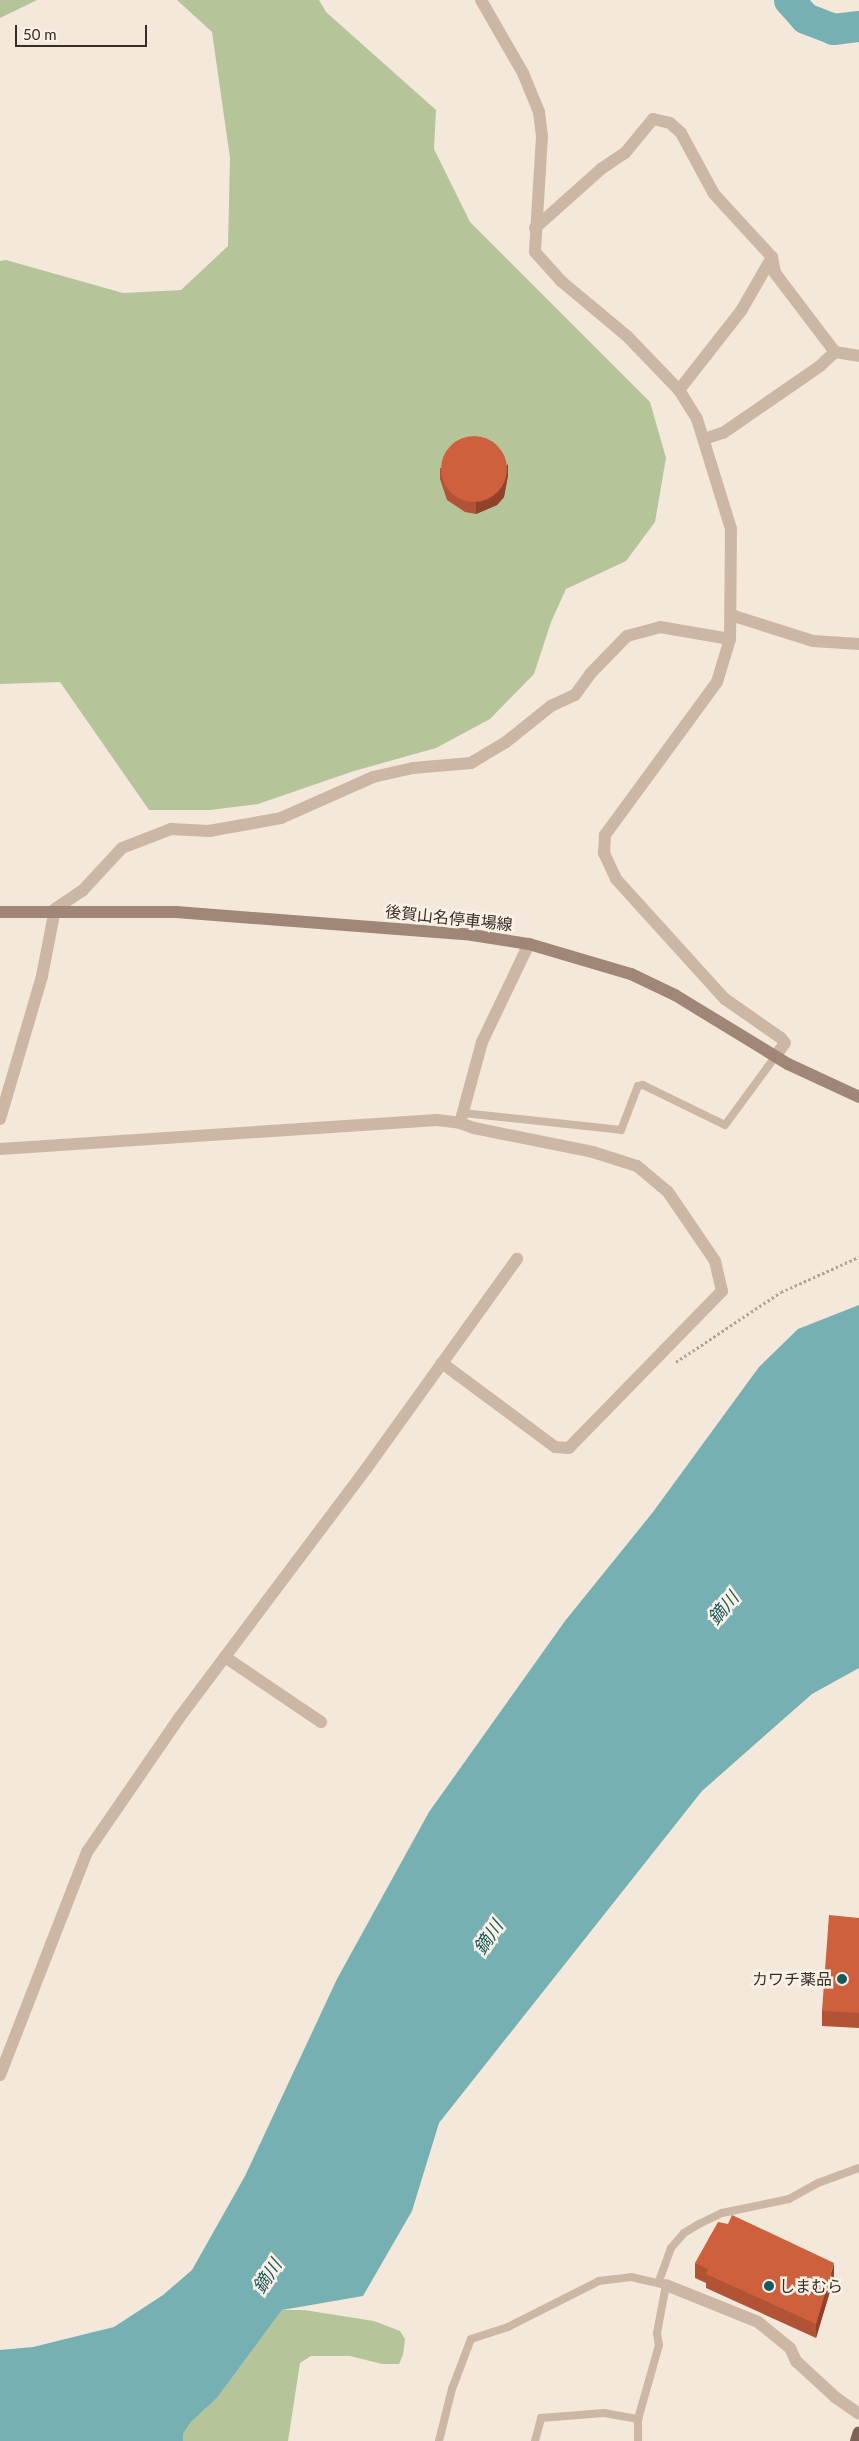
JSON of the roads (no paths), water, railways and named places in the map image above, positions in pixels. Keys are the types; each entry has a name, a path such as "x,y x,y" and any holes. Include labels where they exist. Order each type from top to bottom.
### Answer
{"main road":[{"name":"後賀山名停車場線","path":"0,912 55,909 176,912 472,935 529,944 632,974 675,995 775,1057 827,1085 859,1097"},
{"path":"856,2441 859,2432"}],"street":[{"path":"482,0 523,73 539,112 542,136 535,228 536,252 560,281 627,336 679,390 697,419 730,529 730,639 717,682 605,835 604,853 616,879 725,999 780,1038 784,1044 775,1057"},
{"path":"535,228 601,169 625,153 653,119 670,123 681,133 714,194 772,258 776,273 835,352 859,356"},
{"path":"679,390 741,311 772,258"},
{"path":"704,439 723,433 820,366 835,352"},
{"path":"731,615 813,641 859,644"},
{"path":"0,1118 42,976 55,909 83,890 122,848 172,829 209,831 281,818 373,777 413,768 471,763 506,742 551,706 575,695 590,674 627,636 660,626 730,639"},
{"path":"462,1118 482,1042 529,944"},
{"path":"0,1149 462,1118 474,1128 593,1152 637,1166 668,1192 715,1261 722,1291 569,1448 555,1447 442,1363"},
{"path":"0,2075 87,1852 225,1657 442,1363 516,1258"},
{"path":"225,1657 321,1722"},
{"path":"663,2283 758,2322 790,2348 796,2361 828,2391 859,2414"}],"lane":[{"path":"462,1118 622,1130 638,1086 644,1085 725,1125 775,1057"},
{"path":"638,2441 638,2419 659,2345 657,2333 663,2283 671,2248 684,2233 722,2213 789,2199 818,2183 859,2168"},
{"path":"439,2441 452,2389 471,2339 508,2328 599,2281 631,2277 663,2283"},
{"path":"535,2441 540,2418 604,2413 638,2419"}],"water":[{"name":"鏑川","path":"859,1305 859,1668 812,1694 702,1791 439,2123 412,2211 363,2296 282,2310 217,2398 191,2422 183,2434 183,2441 0,2441 0,2350 33,2347 114,2327 163,2295 192,2270 245,2176 337,1979 429,1812 565,1621 653,1512 759,1367 798,1329"}],"waterway":[{"path":"789,0 805,18 833,29 859,26"}],"place":[{"name":"カワチ薬品","path":"842,1979"},
{"name":"しまむら","path":"769,2286"}]}
